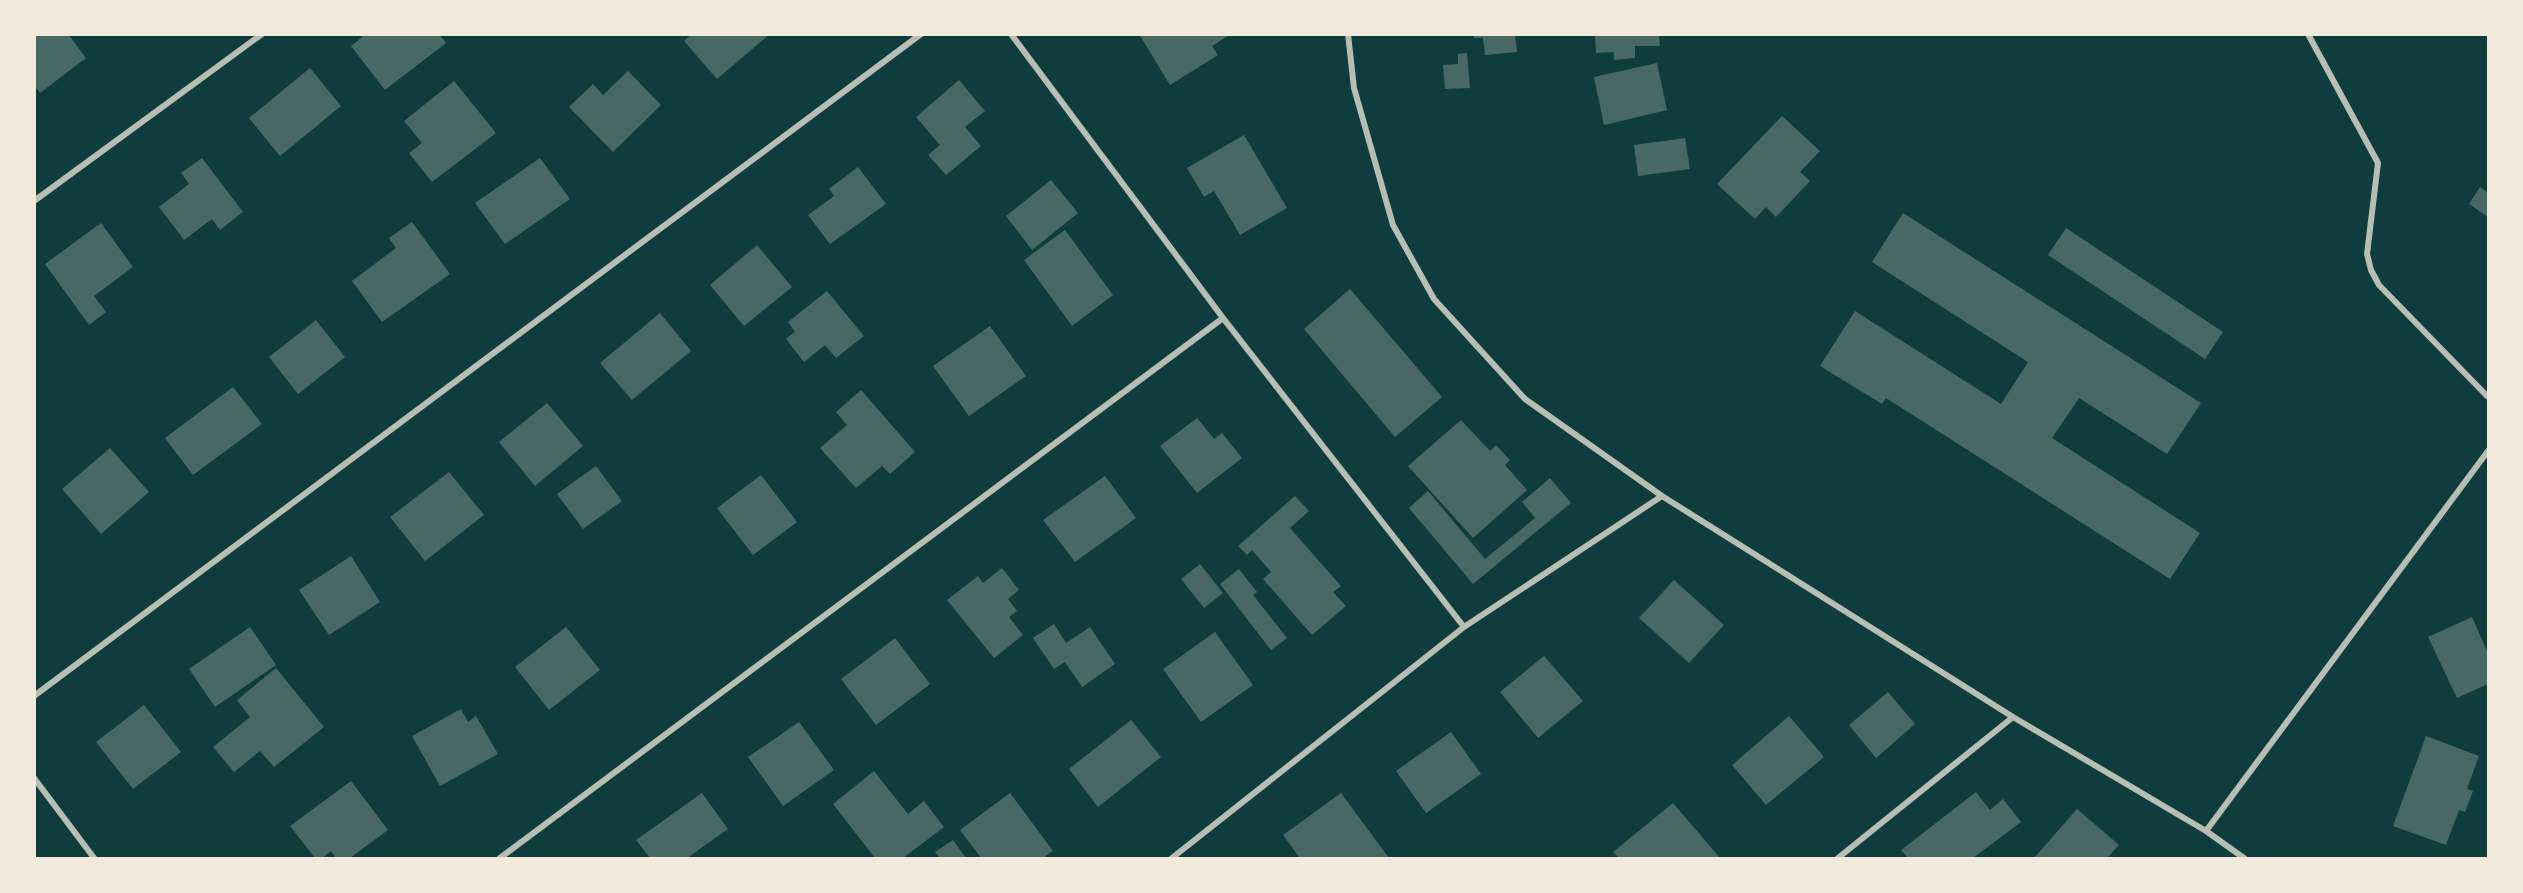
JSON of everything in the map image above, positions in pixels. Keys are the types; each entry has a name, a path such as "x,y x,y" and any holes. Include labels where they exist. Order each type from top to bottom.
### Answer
{"street":[{"path":"34,201 262,34"},
{"path":"34,696 921,34"},
{"path":"1011,34 1223,318 1464,627"},
{"path":"1348,34 1354,88 1393,225 1434,299 1525,399 1662,496 2013,717 2206,831 2244,858"},
{"path":"2308,34 2378,163 2367,254 2371,270 2379,285 2488,397"},
{"path":"500,858 1223,318"},
{"path":"2206,831 2488,451"},
{"path":"1172,858 1464,627 1662,496"},
{"path":"1838,858 2013,717"},
{"path":"34,778 94,858"}],"building":[{"path":"34,34 68,34 86,58 40,93 34,85"},
{"path":"366,34 439,34 446,43 385,90 351,46"},
{"path":"692,34 770,34 717,79 684,41"},
{"path":"1139,34 1231,34 1212,46 1218,55 1170,85"},
{"path":"1474,34 1515,34 1517,52 1485,55 1483,38 1474,38"},
{"path":"1595,34 1659,34 1660,46 1635,46 1635,58 1614,60 1614,52 1596,53"},
{"path":"1467,53 1470,88 1445,89 1443,65 1458,64 1458,54"},
{"path":"1657,63 1667,110 1604,125 1594,77"},
{"path":"310,68 341,106 280,156 249,118"},
{"path":"628,71 661,105 613,152 569,107 593,84 603,95"},
{"path":"959,80 985,111 965,127 981,146 946,175 928,155 940,145 916,117"},
{"path":"454,81 496,133 432,182 409,153 422,143 404,121"},
{"path":"1782,116 1820,151 1800,172 1810,181 1776,217 1766,207 1755,219 1717,184"},
{"path":"1244,135 1287,208 1240,235 1214,191 1204,197 1187,168"},
{"path":"1685,138 1690,169 1638,176 1634,145"},
{"path":"202,158 243,212 220,230 212,219 184,240 159,207 189,184 181,173"},
{"path":"540,158 570,199 505,244 475,203"},
{"path":"858,167 886,204 830,244 808,215 834,196 829,189"},
{"path":"1051,180 1078,213 1032,250 1006,216"},
{"path":"2480,187 2488,193 2488,217 2469,204"},
{"path":"1903,213 2201,403 2167,454 2079,398 2052,438 2200,533 2170,579 1886,398 1882,404 1820,366 1855,311 2001,404 2028,362 1872,262"},
{"path":"412,222 450,274 382,322 352,281 396,248 389,238"},
{"path":"101,223 133,267 94,296 106,312 89,325 45,264"},
{"path":"2066,228 2223,332 2205,359 2048,255"},
{"path":"1065,230 1113,295 1072,326 1024,260"},
{"path":"757,245 792,287 744,326 710,285"},
{"path":"1350,289 1442,397 1395,437 1304,329"},
{"path":"827,291 864,336 836,358 825,345 804,362 786,339 795,332 788,322"},
{"path":"660,313 691,351 632,400 600,363"},
{"path":"316,320 345,357 298,394 269,357"},
{"path":"990,326 1026,376 969,416 933,366"},
{"path":"233,387 262,424 193,475 165,438"},
{"path":"861,390 915,452 890,474 882,466 856,488 820,448 847,425 836,412"},
{"path":"547,403 583,446 535,486 499,442"},
{"path":"1197,418 1214,439 1222,433 1242,458 1197,493 1160,446"},
{"path":"1461,420 1490,451 1496,445 1510,460 1505,465 1527,490 1473,538 1408,466"},
{"path":"110,448 149,492 101,534 62,489"},
{"path":"596,466 622,501 583,529 557,494"},
{"path":"449,472 484,515 425,561 390,517"},
{"path":"761,475 797,522 753,555 717,508"},
{"path":"1105,476 1136,518 1075,562 1043,520"},
{"path":"1550,478 1571,503 1473,584 1409,508 1428,491 1485,559 1535,518 1522,502"},
{"path":"1295,496 1309,511 1290,528 1341,586 1333,592 1346,606 1312,635 1263,579 1271,572 1252,550 1247,555 1238,546"},
{"path":"351,556 380,602 329,635 299,590"},
{"path":"1200,564 1223,593 1204,608 1181,579"},
{"path":"1002,568 1019,590 1008,599 1017,611 1009,617 1023,635 994,658 947,600 978,576 983,583"},
{"path":"1239,569 1257,592 1253,595 1287,638 1271,650 1220,584"},
{"path":"1674,580 1724,625 1689,663 1639,618"},
{"path":"2472,617 2488,653 2488,684 2457,698 2428,637"},
{"path":"1054,624 1066,643 1090,627 1115,664 1082,687 1065,662 1054,669 1033,638"},
{"path":"250,627 276,665 215,707 189,669"},
{"path":"566,627 600,670 549,710 515,667"},
{"path":"1215,632 1253,685 1201,722 1163,669"},
{"path":"895,638 930,684 876,725 841,679"},
{"path":"1544,656 1583,701 1538,738 1500,692"},
{"path":"276,668 324,727 274,767 260,751 234,772 213,747 250,717 237,700"},
{"path":"1888,692 1915,724 1876,758 1849,725"},
{"path":"144,705 181,752 133,789 96,742"},
{"path":"461,709 468,722 476,716 498,754 440,786 412,736"},
{"path":"1789,716 1824,757 1766,805 1732,765"},
{"path":"1131,720 1161,757 1098,807 1069,769"},
{"path":"799,722 834,770 783,806 748,757"},
{"path":"1451,732 1481,774 1426,813 1396,771"},
{"path":"2426,736 2479,756 2467,789 2473,791 2465,812 2459,810 2446,845 2393,826"},
{"path":"874,771 908,814 924,801 944,827 903,858 875,858 833,804"},
{"path":"351,781 388,830 350,858 336,858 331,851 322,858 315,858 290,826"},
{"path":"1976,792 1990,810 2003,799 2021,822 1973,858 1908,858 1901,850"},
{"path":"702,793 728,829 687,858 650,858 636,840"},
{"path":"1010,793 1053,851 1043,858 981,858 960,830"},
{"path":"1341,793 1389,858 1300,858 1283,835"},
{"path":"1673,803 1720,858 1619,858 1613,852"},
{"path":"2077,809 2119,845 2107,858 2034,858"},
{"path":"953,840 966,858 940,858 935,852"}]}
